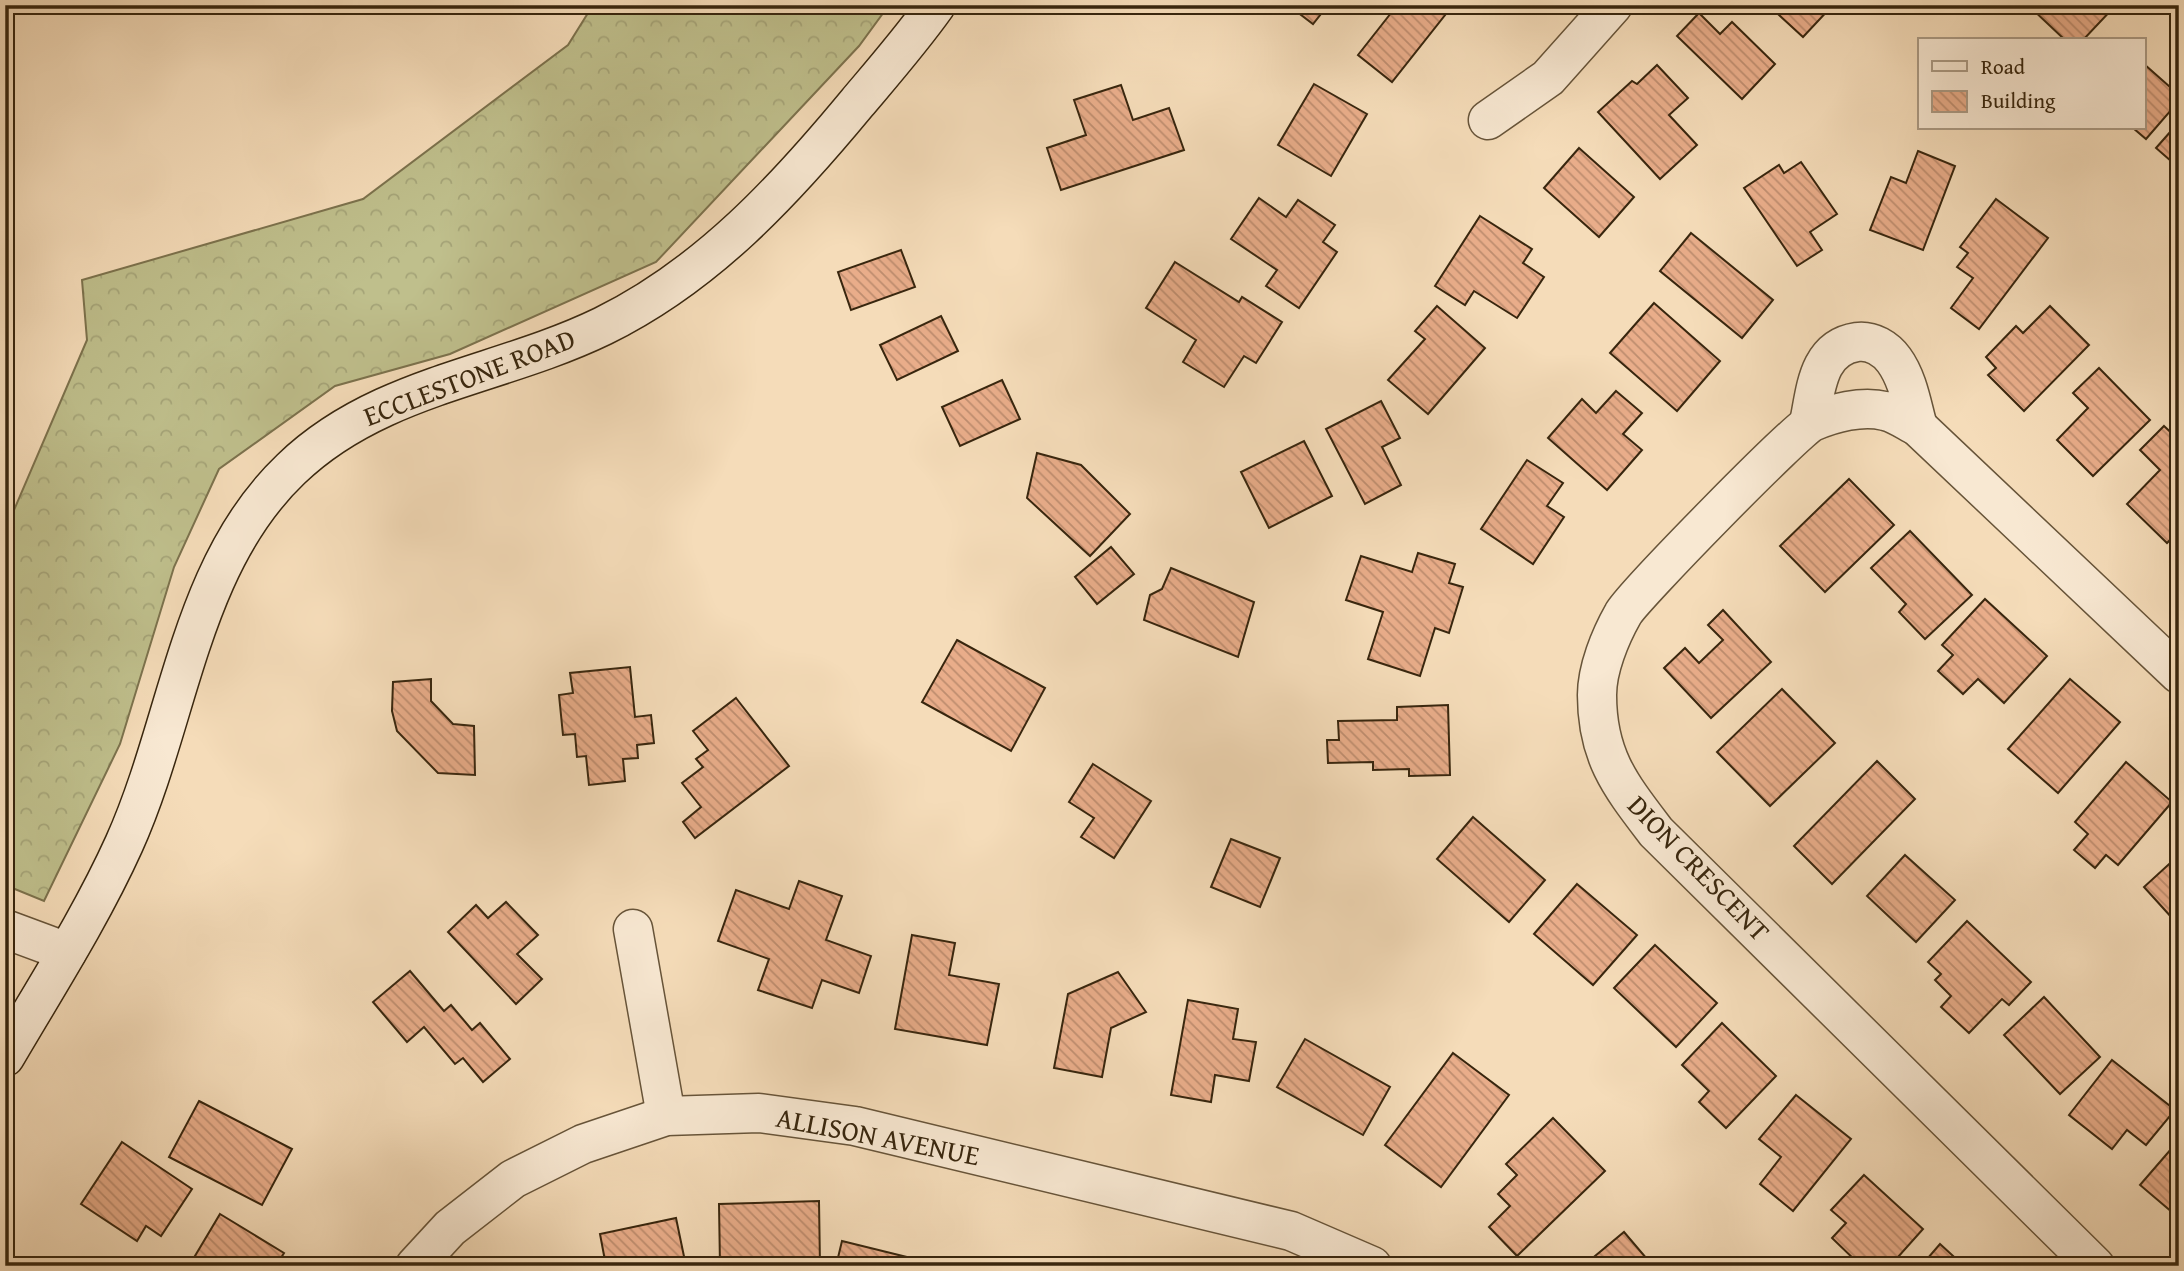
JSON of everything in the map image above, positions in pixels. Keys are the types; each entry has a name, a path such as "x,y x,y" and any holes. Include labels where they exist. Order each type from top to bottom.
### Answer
{"street":[{"name":"ECCLESTONE ROAD","path":"5,1057 67,952 124,844 164,741 196,626 222,562 259,507 289,470 344,426 410,395 538,354 605,325 669,288 732,239 802,169 936,5"},
{"path":"1488,120 1548,78 1613,5"},
{"path":"1918,427 1895,361 1883,348 1865,341 1843,344 1829,355 1820,371 1809,423 1860,410 1885,411 1918,427 2179,674"},
{"name":"DION CRESCENT","path":"1809,423 1623,612 1606,653 1597,692 1601,739 1617,780 1656,832 2095,1266"},
{"path":"5,929 67,952"},
{"path":"633,929 666,1116"},
{"name":"ALLISON AVENUE","path":"415,1266 450,1228 513,1179 583,1144 666,1116 759,1112 855,1126 1291,1231 1372,1266"}],"green space":[{"path":"593,5 889,5 859,46 656,262 450,354 335,386 219,469 174,567 120,744 44,901 5,885 5,531 87,340 82,280 363,199 568,45"}],"building":[{"path":"1288,5 1328,5 1313,24"},
{"path":"1380,5 1453,5 1392,82 1358,55 1391,13"},
{"path":"1768,5 1833,5 1803,37"},
{"path":"2028,5 2116,5 2085,38 2063,38"},
{"path":"1699,13 1720,34 1732,22 1775,64 1742,99 1677,36"},
{"path":"1657,65 1688,98 1669,115 1697,145 1660,179 1598,112 1632,81 1637,84"},
{"path":"2146,66 2179,95 2179,101 2146,139 2135,130 2146,130"},
{"path":"1314,84 1367,114 1331,176 1278,145"},
{"path":"1121,85 1133,120 1169,108 1184,150 1061,190 1047,148 1086,135 1074,100"},
{"path":"2179,122 2179,168 2156,148"},
{"path":"1579,148 1634,197 1599,237 1544,188"},
{"path":"1918,151 1955,166 1923,250 1870,230 1891,177 1906,183"},
{"path":"1801,162 1837,214 1810,232 1822,250 1797,266 1744,188 1779,165 1784,173"},
{"path":"1259,198 1286,217 1298,200 1335,225 1323,242 1337,252 1299,308 1266,286 1277,270 1231,239"},
{"path":"1996,199 2048,238 1979,329 1951,308 1973,278 1957,267 1968,253 1960,247"},
{"path":"1480,216 1532,249 1523,263 1544,277 1517,318 1474,291 1465,305 1435,286"},
{"path":"1691,233 1773,300 1742,338 1660,271"},
{"path":"901,250 915,287 851,310 838,272"},
{"path":"1175,262 1239,302 1242,297 1282,322 1256,363 1244,356 1224,387 1183,362 1196,340 1146,308"},
{"path":"1654,303 1720,361 1677,411 1610,353"},
{"path":"1437,306 1485,348 1428,414 1388,380 1425,339 1415,331"},
{"path":"2050,306 2089,345 2024,411 1988,375 1996,368 1986,357 2016,326 2023,333"},
{"path":"941,316 958,351 897,380 880,345"},
{"path":"2099,368 2150,420 2093,476 2057,440 2088,408 2073,393"},
{"path":"1002,380 1020,419 960,446 942,407"},
{"path":"1616,391 1642,413 1623,434 1642,450 1607,490 1548,438 1582,399 1596,413"},
{"path":"1381,401 1400,438 1382,447 1401,485 1365,504 1326,429"},
{"path":"2164,426 2179,440 2179,531 2167,543 2127,504 2160,470 2140,450"},
{"path":"1304,441 1332,496 1269,528 1241,472"},
{"path":"1037,453 1081,465 1130,514 1090,556 1027,498"},
{"path":"1527,460 1563,483 1547,506 1564,517 1533,564 1481,529"},
{"path":"1849,479 1894,525 1825,592 1780,546"},
{"path":"1910,531 1972,595 1925,639 1899,612 1906,604 1871,568"},
{"path":"1111,547 1134,574 1097,604 1075,577"},
{"path":"1418,553 1455,564 1449,583 1463,587 1449,633 1435,628 1420,676 1368,659 1383,612 1346,600 1361,556 1412,572"},
{"path":"1171,568 1254,602 1238,657 1144,620 1150,595 1162,589"},
{"path":"1985,599 2047,656 2004,703 1978,679 1963,694 1938,671 1953,655 1942,645"},
{"path":"1723,610 1771,662 1711,718 1664,668 1685,648 1699,663 1723,640 1708,625"},
{"path":"957,640 1045,688 1011,751 922,702"},
{"path":"630,667 635,717 651,715 654,743 637,745 638,758 623,759 625,781 589,785 586,756 577,757 575,734 563,735 559,695 573,693 570,673"},
{"path":"431,679 431,701 453,724 474,726 475,775 438,773 397,731 392,711 393,682"},
{"path":"2070,679 2120,722 2058,793 2008,749"},
{"path":"1782,689 1835,743 1770,806 1717,752"},
{"path":"736,698 789,766 695,838 683,822 701,807 682,783 703,767 696,759 708,750 693,731"},
{"path":"1448,705 1450,775 1409,776 1409,769 1373,770 1373,762 1328,763 1327,740 1339,740 1338,721 1397,720 1397,707"},
{"path":"1877,761 1915,799 1832,884 1794,846"},
{"path":"2126,762 2172,802 2118,865 2106,855 2095,868 2074,850 2088,834 2075,822"},
{"path":"1093,764 1151,801 1114,858 1081,837 1094,818 1069,802"},
{"path":"1473,817 1545,880 1509,922 1437,859"},
{"path":"1231,839 1280,858 1260,907 1211,887"},
{"path":"1905,855 1955,900 1916,942 1867,896"},
{"path":"2179,855 2179,914 2173,919 2144,887"},
{"path":"799,881 842,896 826,940 871,956 859,993 822,980 812,1008 758,990 769,959 718,941 736,890 789,909"},
{"path":"1577,884 1637,935 1593,985 1534,934"},
{"path":"506,902 538,935 517,954 542,979 516,1004 448,932 476,905 488,918"},
{"path":"1967,921 2031,982 2009,1005 2002,999 1969,1033 1941,1007 1951,996 1935,980 1941,974 1928,962"},
{"path":"912,935 955,943 949,975 999,984 987,1045 895,1029"},
{"path":"1655,945 1717,1003 1676,1047 1614,988"},
{"path":"410,971 444,1011 451,1005 472,1030 480,1023 510,1059 483,1082 463,1058 455,1064 424,1027 407,1042 373,1002"},
{"path":"1118,972 1146,1012 1111,1028 1102,1077 1054,1068 1068,994"},
{"path":"2044,997 2100,1057 2060,1094 2004,1035"},
{"path":"1188,1000 1238,1009 1233,1039 1256,1042 1249,1081 1215,1075 1211,1102 1171,1095"},
{"path":"1722,1023 1776,1076 1726,1128 1699,1102 1709,1091 1682,1065"},
{"path":"1305,1039 1390,1087 1363,1135 1277,1087"},
{"path":"1453,1053 1509,1095 1441,1187 1385,1145"},
{"path":"2112,1060 2175,1110 2146,1145 2127,1130 2112,1149 2069,1115"},
{"path":"1796,1095 1851,1139 1793,1211 1760,1184 1781,1157 1759,1139"},
{"path":"199,1101 292,1149 262,1205 169,1157"},
{"path":"1553,1118 1605,1171 1517,1256 1489,1227 1510,1206 1498,1194 1517,1175 1506,1164"},
{"path":"122,1142 192,1189 161,1236 146,1226 137,1241 81,1204"},
{"path":"2172,1148 2179,1154 2179,1218 2140,1185"},
{"path":"1864,1175 1923,1229 1890,1266 1861,1266 1832,1238 1846,1223 1831,1210"},
{"path":"819,1201 820,1266 720,1266 719,1204"},
{"path":"220,1214 284,1253 276,1266 189,1266"},
{"path":"676,1218 686,1266 606,1266 600,1234"},
{"path":"1624,1232 1653,1266 1583,1266"},
{"path":"842,1241 911,1258 909,1266 836,1266"},
{"path":"1940,1244 1964,1266 1921,1266"},
{"path":"1065,1258 1086,1266 1062,1266"}]}
